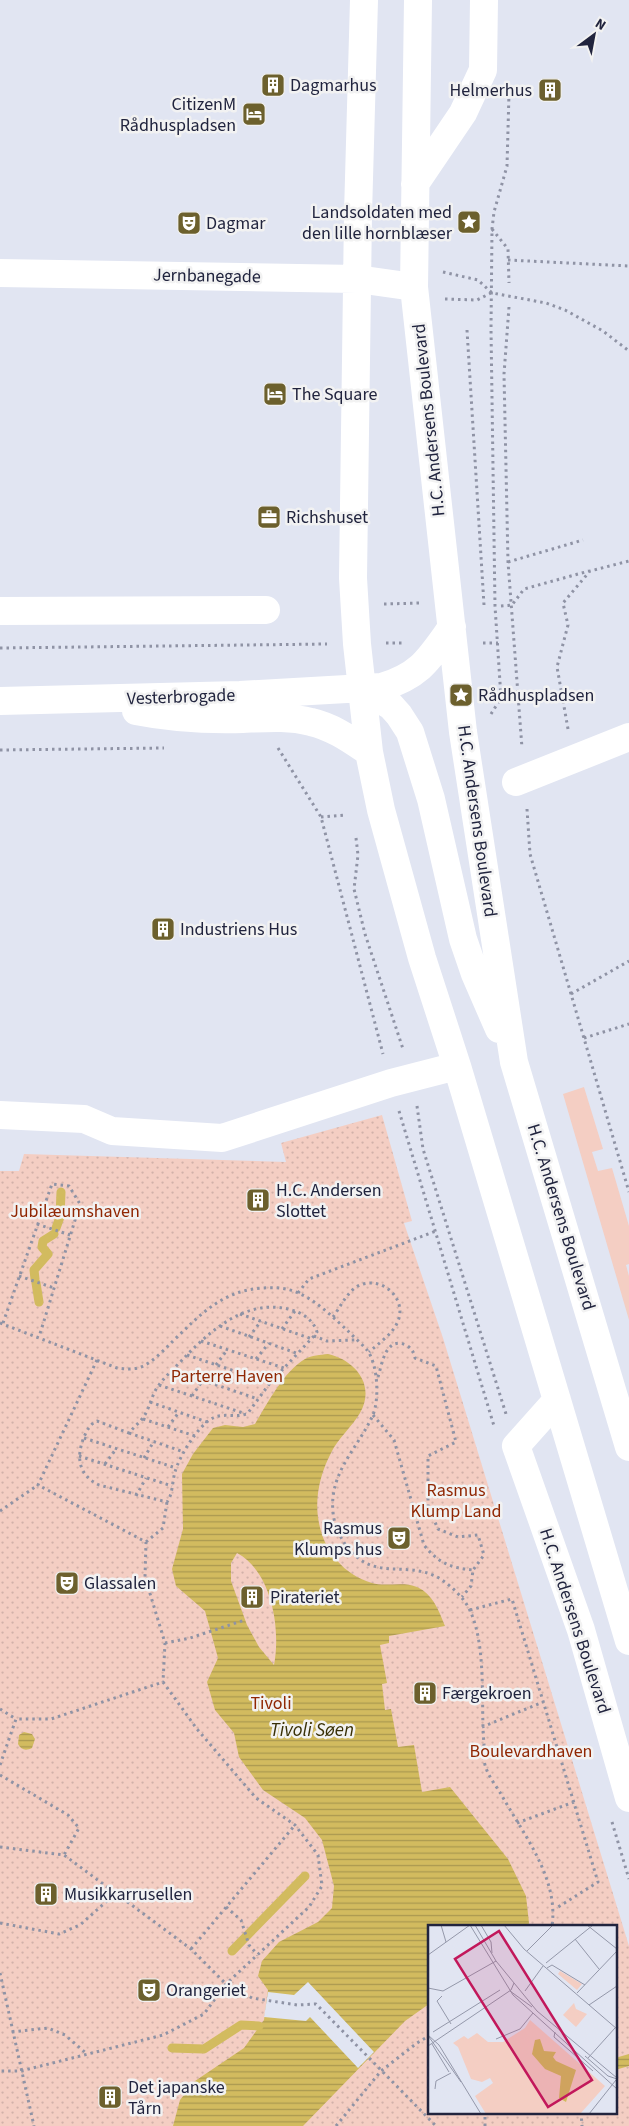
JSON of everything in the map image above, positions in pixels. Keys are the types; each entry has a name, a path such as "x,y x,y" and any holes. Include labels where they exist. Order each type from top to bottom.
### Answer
{"street":[{"path":"364,0 356,279 353,578 361,688 369,752 381,810 419,949 457,1066 626,1629 581,1630"},
{"name":"H.C. Andersens Boulevard","path":"418,0 414,287 463,732 514,1062 629,1447"},
{"path":"415,184 463,113 483,70 484,0"},
{"name":"Jernbanegade","path":"0,273 356,279 414,287"},
{"path":"0,611 266,610"},
{"name":"Vesterbrogade","path":"0,701 240,695 382,686 401,681 416,672 429,659 452,627"},
{"path":"361,688 391,706 400,715 412,738 431,799 463,939 474,974 514,1062"},
{"path":"83,699 183,718 274,718 311,722 343,735 369,752"},
{"path":"516,782 629,737"},
{"path":"0,1115 84,1119 112,1131 175,1127 222,1138 402,1080 457,1066"},
{"path":"506,1438 557,1400"},
{"name":"H.C. Andersens Boulevard","path":"506,1438 581,1630 619,1805"}],"path":[{"path":"483,70 510,93 507,166 494,212 492,229 490,328 495,596 501,698"},
{"path":"492,229 508,249 509,283"},
{"path":"508,260 629,266"},
{"path":"414,287 445,271 478,280 492,293 546,303 564,310 603,331 629,351"},
{"path":"414,287 449,300 477,300 492,293"},
{"path":"467,330 484,606"},
{"path":"508,562 584,540"},
{"path":"501,606 512,605 524,589 629,561"},
{"path":"574,759 557,667 568,626 563,603 590,571"},
{"path":"380,604 421,603"},
{"path":"0,648 357,644"},
{"path":"0,750 170,748"},
{"path":"278,748 321,817 423,1149 506,1438"},
{"path":"321,817 345,815"},
{"path":"355,830 358,855 354,889 402,1080 436,1231 506,1438"},
{"path":"571,994 629,961"},
{"path":"584,1038 629,1024"},
{"path":"38,1337 80,1204 69,1186 52,1184 1,1323 117,1368 133,1369 143,1366 152,1360 203,1313 232,1293 250,1289 276,1287 298,1293 333,1317 369,1352 377,1378"},
{"path":"37,1224 70,1235"},
{"path":"298,1293 309,1279 436,1231"},
{"path":"19,1276 54,1288"},
{"path":"333,1317 349,1293 360,1285 379,1284 391,1291 400,1308 398,1322 394,1329 369,1352"},
{"path":"0,2071 21,2072 163,2035 196,2019 204,2014 226,1984 309,1908 322,1886 318,1855 295,1825 256,1798 198,1729 163,1682 165,1643 145,1578 146,1542 163,1528 167,1502 176,1468 184,1452 207,1422 221,1415 246,1414 270,1382 313,1338 317,1332 312,1322 296,1311 269,1308 239,1314 219,1326 200,1341 158,1385 142,1419 129,1433"},
{"path":"282,1329 296,1311"},
{"path":"239,1314 313,1338 327,1341 356,1340"},
{"path":"249,1336 261,1322"},
{"path":"219,1326 299,1354"},
{"path":"200,1341 284,1368"},
{"path":"256,1359 269,1343"},
{"path":"462,1597 471,1586 472,1570 484,1556 478,1535 458,1537 438,1529 428,1506 428,1456 456,1442 436,1366 415,1358 408,1346 400,1343 394,1344 385,1352 377,1378 373,1415 346,1457 337,1476 332,1494 333,1512 343,1542 353,1555 373,1568 423,1572 435,1576 462,1597 470,1610 480,1646 482,1727 486,1768 545,1872 555,1909 552,1925"},
{"path":"216,1365 227,1350"},
{"path":"187,1355 270,1382"},
{"path":"0,1511 38,1485 97,1360"},
{"path":"172,1370 258,1399"},
{"path":"192,1396 203,1380"},
{"path":"158,1385 246,1414"},
{"path":"150,1402 207,1422"},
{"path":"168,1427 179,1412"},
{"path":"373,1415 394,1440 424,1545 442,1563 455,1568 472,1570"},
{"path":"142,1419 195,1436"},
{"path":"167,1502 136,1496 90,1480 82,1471 79,1456 84,1438 89,1427 97,1421 184,1452"},
{"path":"84,1438 176,1468"},
{"path":"144,1458 154,1442"},
{"path":"105,1464 116,1449"},
{"path":"79,1456 172,1486"},
{"path":"136,1496 146,1478"},
{"path":"38,1485 146,1542"},
{"path":"470,1610 512,1599 598,1882 555,1909"},
{"path":"165,1643 190,1638 245,1620"},
{"path":"0,1708 16,1718 50,1719 163,1682"},
{"path":"482,1727 543,1702"},
{"path":"0,1765 16,1718"},
{"path":"0,1775 68,1815 78,1828 64,1855"},
{"path":"517,1823 574,1802"},
{"path":"619,1805 629,1879"},
{"path":"191,1949 295,1825"},
{"path":"0,1846 64,1855 191,1949 226,1984 252,1998 297,2005 316,2004 436,2126"},
{"path":"0,1923 59,1934 80,1925 116,1893"},
{"path":"226,1907 241,1920 249,1945 258,1955"},
{"path":"0,1973 34,2126"},
{"path":"12,2032 48,2028 65,2035 87,2055"},
{"path":"336,2126 382,2071 428,2037"}],"green space":[{"path":"584,1087 603,1149 592,1152 598,1171 612,1168 629,1226 629,1264 626,1265 629,1276 629,1320 563,1094"},
{"name":"Tivoli","path":"382,1115 412,1221 404,1223 443,1338 629,1946 629,2126 0,2126 0,1171 19,1171 24,1154 286,1162 281,1143"}],"water":[{"name":"Tivoli Søen","path":"328,1354 347,1362 360,1375 366,1393 360,1413 334,1448 321,1478 317,1505 319,1523 325,1543 344,1568 362,1579 377,1584 412,1585 423,1590 435,1604 445,1626 389,1636 389,1643 380,1645 387,1683 382,1684 385,1710 391,1709 398,1747 414,1745 422,1792 450,1787 508,1859 526,1896 529,1923 528,1925 428,1925 428,2005 405,2021 303,2126 173,2126 180,2100 195,2081 244,2048 264,2020 268,1990 258,1976 262,1961 279,1942 318,1922 332,1908 334,1886 322,1840 305,1818 263,1790 239,1757 234,1733 215,1710 207,1682 218,1658 205,1611 176,1586 172,1569 183,1529 182,1474 193,1454 213,1428 225,1425 243,1427 255,1424 290,1371 297,1364 313,1356","holes":["237,1553 259,1573 266,1587 275,1619 276,1651 274,1665 259,1647 247,1625 231,1581 231,1563"]},
{"path":"24,1732 32,1734 35,1739 32,1748 26,1750 22,1749 18,1744 19,1735"},
{"path":"629,2054 629,2066 616,2070 616,2058"}],"pier":[{"path":"308,1982 374,2052 358,2068 310,2017 306,2021 264,2017 268,1992 294,1995"}],"waterway":[{"path":"56,1228 60,1217 61,1192"},
{"path":"35,1279 34,1270 48,1254 42,1247 43,1241 54,1234"},
{"path":"36,1283 39,1302"},
{"path":"232,1951 305,1876"},
{"path":"172,2048 204,2049 241,2025 259,2026"}],"place":[{"name":"Dagmarhus","path":"273,85"},
{"name":"Helmerhus","path":"550,90"},
{"name":"CitizenM Rådhuspladsen","path":"254,114"},
{"name":"Landsoldaten med den lille hornblæser","path":"469,222"},
{"name":"Dagmar","path":"189,223"},
{"name":"The Square","path":"275,394"},
{"name":"Richshuset","path":"269,517"},
{"name":"Rådhuspladsen","path":"461,695"},
{"name":"Industriens Hus","path":"163,929"},
{"name":"H.C. Andersen Slottet","path":"258,1200"},
{"name":"Rasmus Klumps hus","path":"399,1538"},
{"name":"Glassalen","path":"67,1583"},
{"name":"Pirateriet","path":"252,1597"},
{"name":"Færgekroen","path":"425,1693"},
{"name":"Musikkarrusellen","path":"46,1894"},
{"name":"Orangeriet","path":"149,1990"},
{"name":"Det japanske Tårn","path":"110,2097"}],"park label":[{"name":"Jubilæumshaven","path":"75,1211"},
{"name":"Parterre Haven","path":"227,1376"},
{"name":"Rasmus Klump Land","path":"456,1500"},
{"name":"Boulevardhaven","path":"531,1751"}]}
